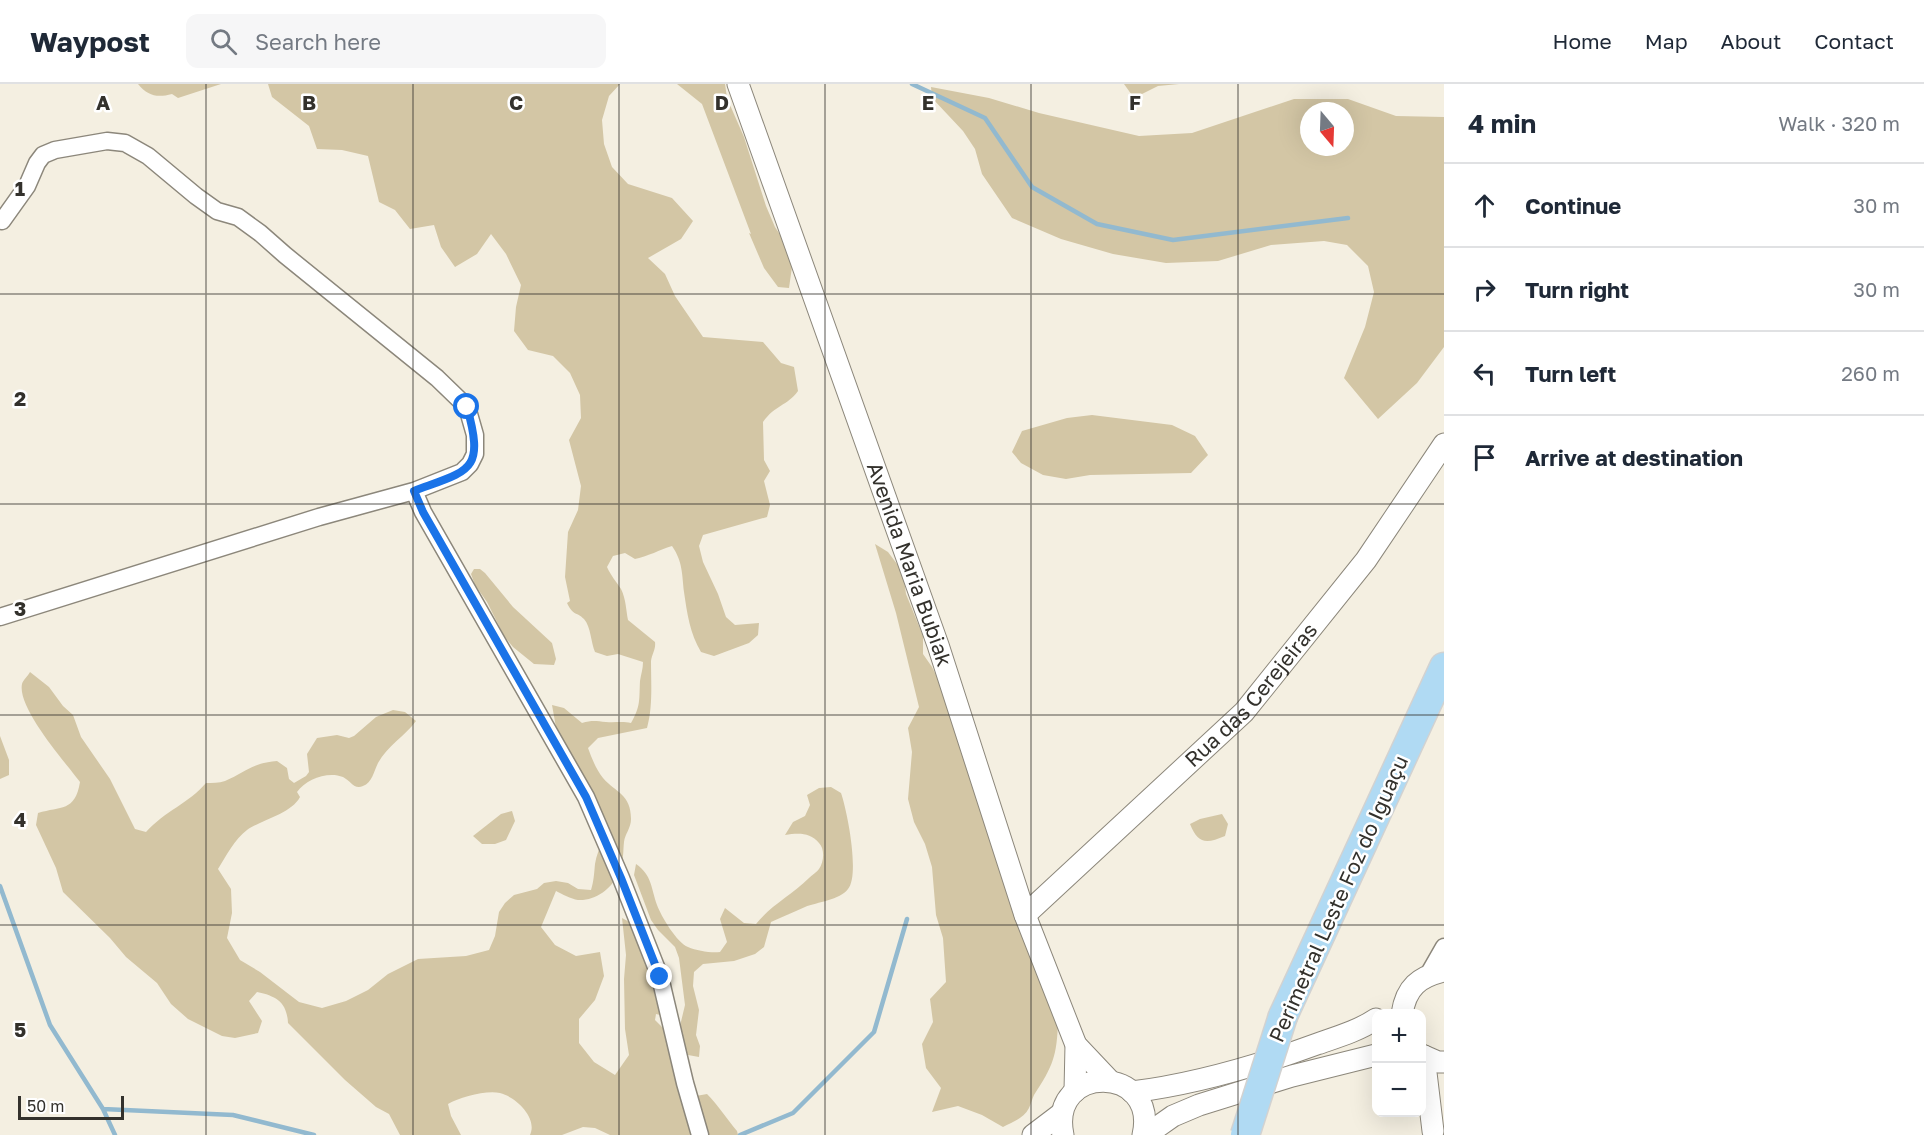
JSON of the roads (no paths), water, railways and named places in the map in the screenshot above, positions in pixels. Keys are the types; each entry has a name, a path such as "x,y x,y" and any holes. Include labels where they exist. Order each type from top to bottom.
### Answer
{"highway":[{"name":"Perimetral Leste Foz do Iguaçu","path":"1245,1135 1283,1016 1444,667"}],"street":[{"name":"Avenida Maria Bubiak","path":"738,84 938,645 1025,915 1076,1045 1110,1081"},
{"path":"0,617 319,517 414,491 462,472 470,464 475,454 475,435 467,407 437,378 260,233 238,217 217,211 148,156 125,143 107,141 55,150 43,155 27,186 3,221"},
{"name":"Rua das Cerejeiras","path":"1025,915 1244,712 1366,560 1444,444"},
{"path":"414,491 423,512 586,797 596,819 660,977 700,1135"},
{"path":"1403,1007 1413,986 1436,973 1444,947"},
{"path":"1132,1092 1202,1081 1299,1051 1372,1022"},
{"name":"Avenida Maria Bubiak","path":"1075,1091 1076,1045"},
{"path":"1145,1135 1173,1116 1199,1105 1292,1076 1372,1055"},
{"path":"1430,1058 1433,1133"},
{"path":"1063,1135 1062,1113 1067,1101 1075,1091 1085,1084 1110,1081 1132,1092 1140,1102 1144,1113 1145,1135"},
{"path":"1433,1133 1444,1100"},
{"path":"1033,1135 1062,1113"}],"waterway":[{"path":"912,84 985,118 1032,187 1097,224 1173,240 1348,218"},
{"path":"0,886 50,1025 103,1109 115,1135"},
{"path":"740,1135 793,1113 874,1032 907,919"},
{"path":"103,1109 233,1115 314,1135"}]}
